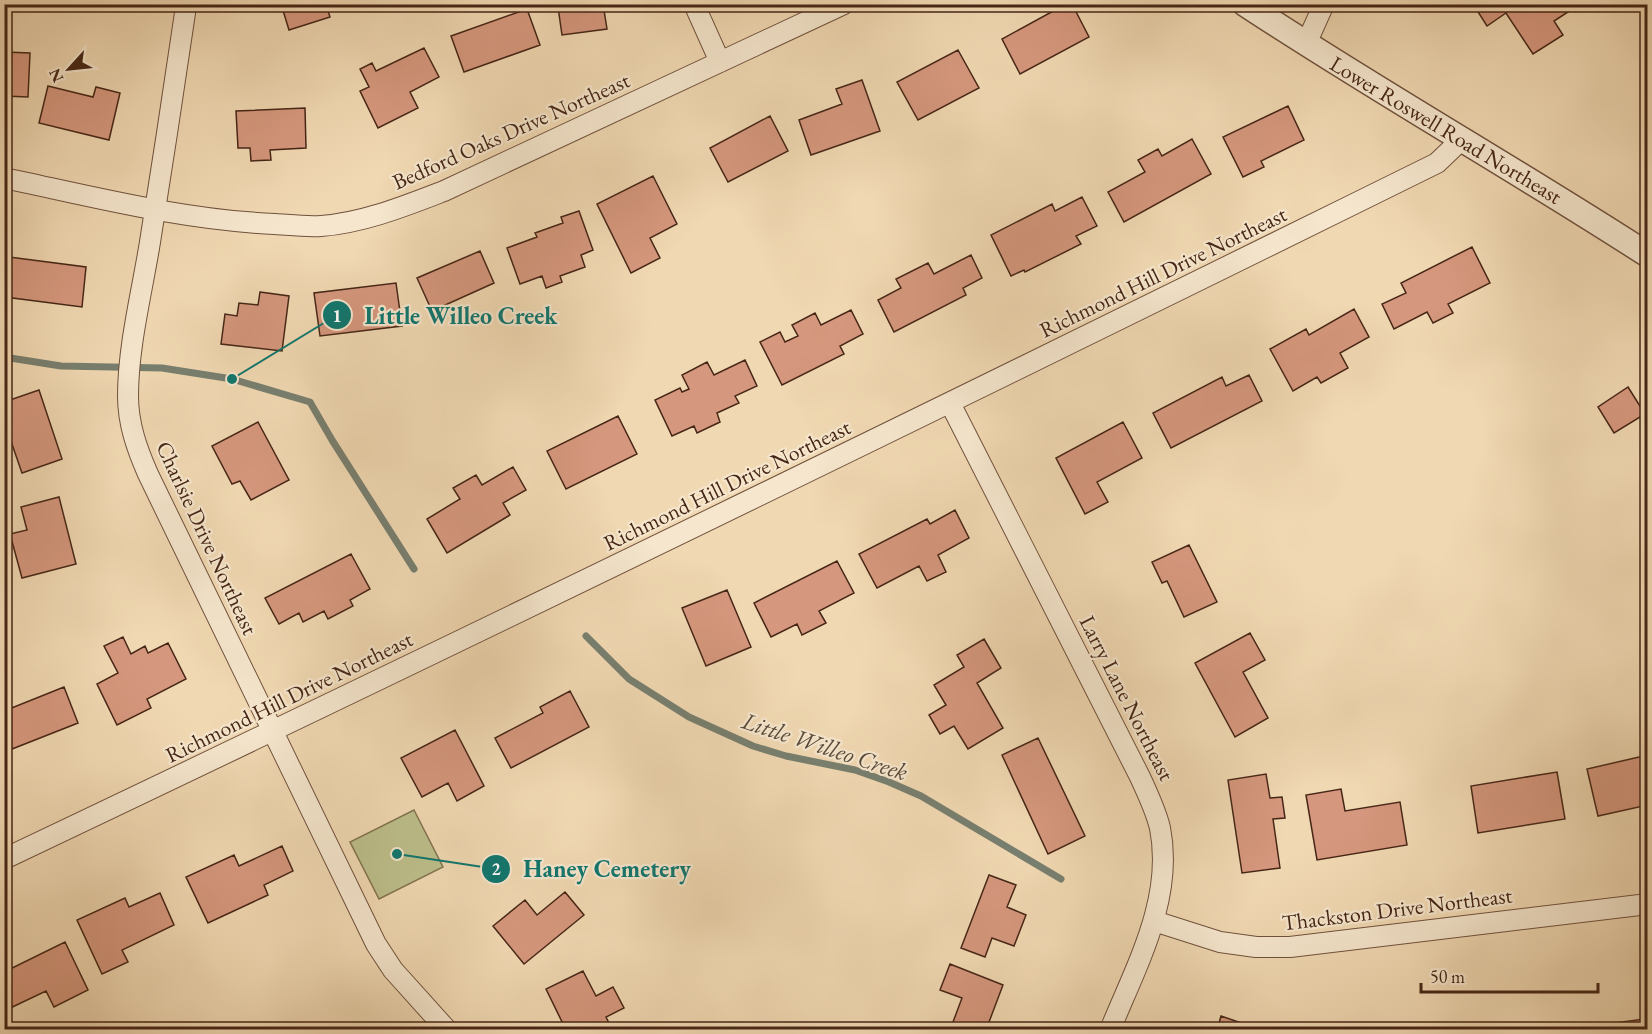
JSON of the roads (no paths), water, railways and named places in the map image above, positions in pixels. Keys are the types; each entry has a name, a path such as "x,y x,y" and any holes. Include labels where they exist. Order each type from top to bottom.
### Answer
{"street":[{"path":"694,4 720,62"},
{"name":"Bedford Oaks Drive Northeast","path":"4,178 155,210 244,223 321,226 366,218 404,207 444,191 844,4"},
{"name":"Lower Roswell Road Northeast","path":"1245,4 1647,255"},
{"path":"1306,44 1324,4"},
{"name":"Charlsie Drive Northeast","path":"185,13 131,353 128,397 130,423 137,449 148,474 376,944 393,970 447,1029"},
{"name":"Richmond Hill Drive Northeast","path":"4,859 950,404 1437,163 1461,140"},
{"name":"Larry Lane Northeast","path":"950,404 1110,717 1152,803 1160,828 1162,884 1154,921 1110,1029"},
{"name":"Thackston Drive Northeast","path":"1154,921 1220,942 1256,947 1290,947 1647,904"}],"waterway":[{"name":"Little Willeo Creek","path":"4,357 61,366 162,368 232,379 310,402 414,569"},
{"name":"Little Willeo Creek","path":"586,636 629,679 689,717 753,746 786,756 855,770 889,782 921,796 1061,879"}],"place":[{"name":"Little Willeo Creek","path":"232,379"},
{"name":"Haney Cemetery","path":"397,854"}]}
